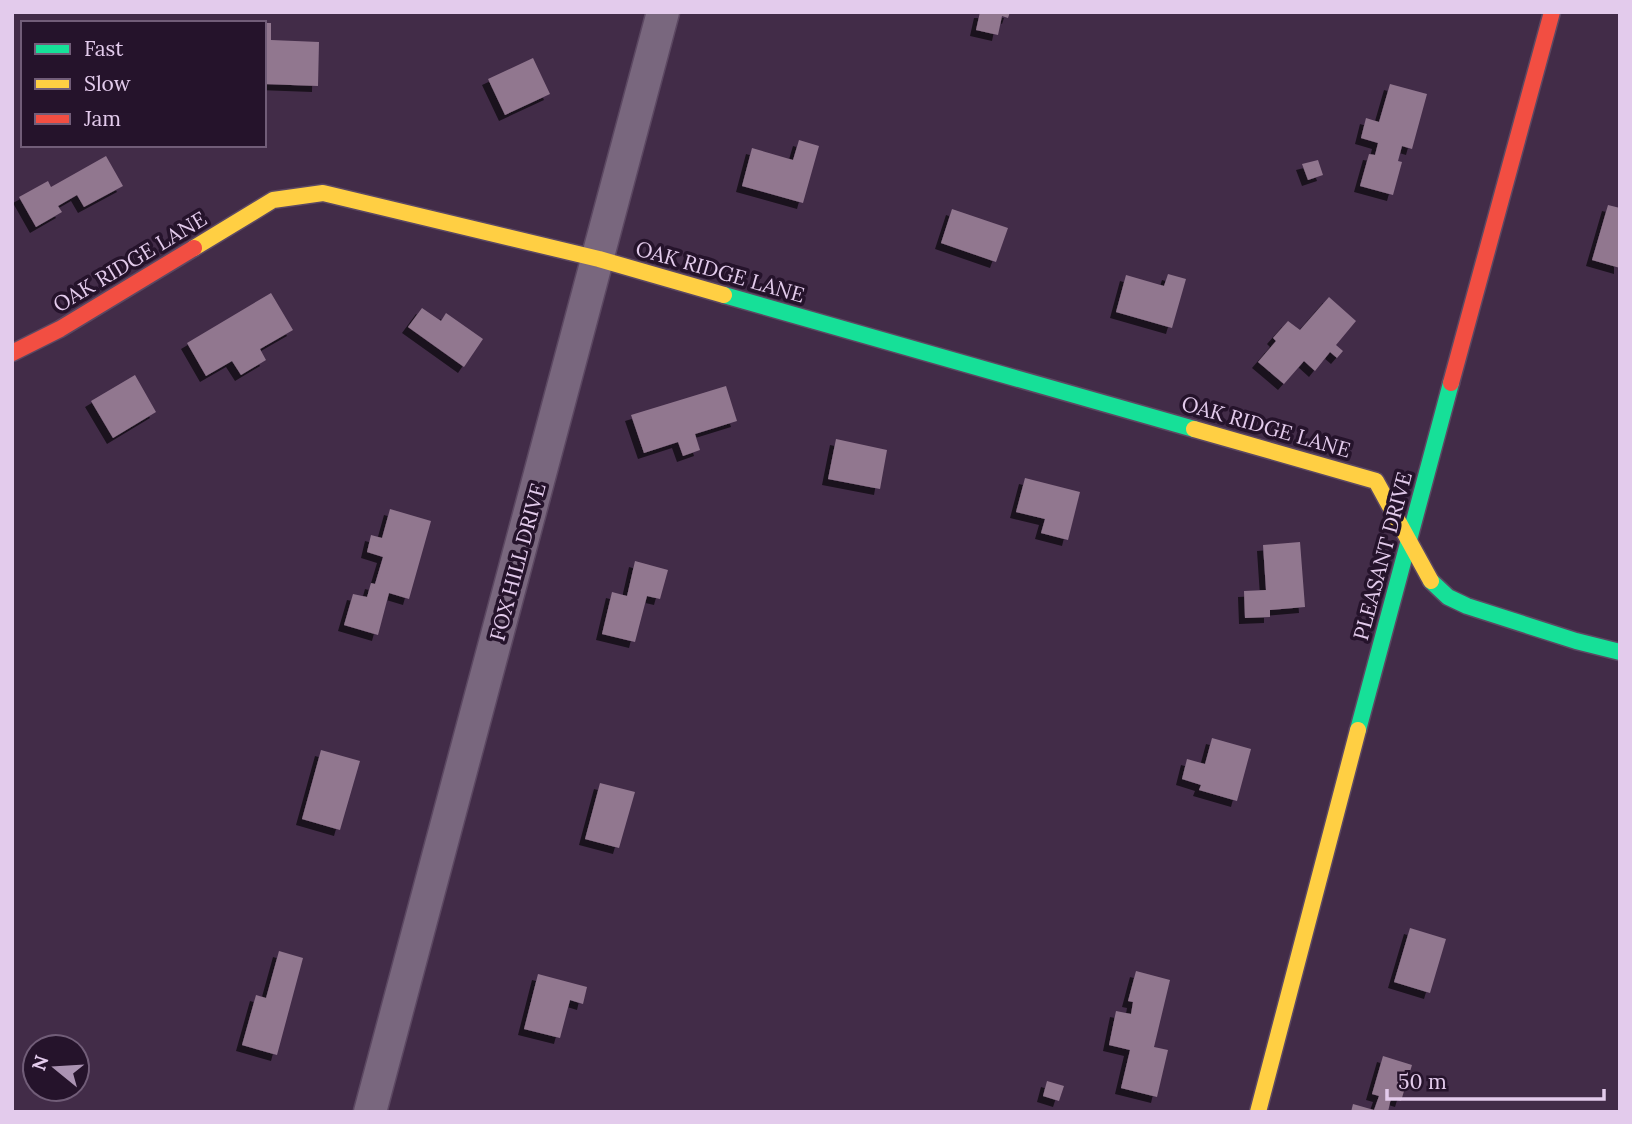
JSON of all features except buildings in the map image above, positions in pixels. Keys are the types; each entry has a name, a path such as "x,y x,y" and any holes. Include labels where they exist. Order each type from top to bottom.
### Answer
{"street":[{"name":"FOX HILL DRIVE","path":"370,1112 663,12"},
{"name":"PLEASANT DRIVE","path":"1258,1112 1408,541 1552,12"},
{"name":"OAK RIDGE LANE","path":"12,352 60,329 273,200 323,193 599,259 1376,481 1430,581 1448,597 1467,606 1620,652"}],"traffic: fast":[{"path":"724,295 1194,429"},
{"path":"1358,730 1451,383"},
{"path":"1431,581 1448,597 1467,606 1576,641 1620,652"}],"traffic: slow":[{"path":"194,248 273,200 323,193 599,259 724,295"},
{"path":"1194,429 1376,481 1431,581"},
{"path":"1258,1112 1358,730"}],"traffic: jam":[{"path":"1451,383 1552,12"},
{"path":"12,353 60,329 194,248"}]}
